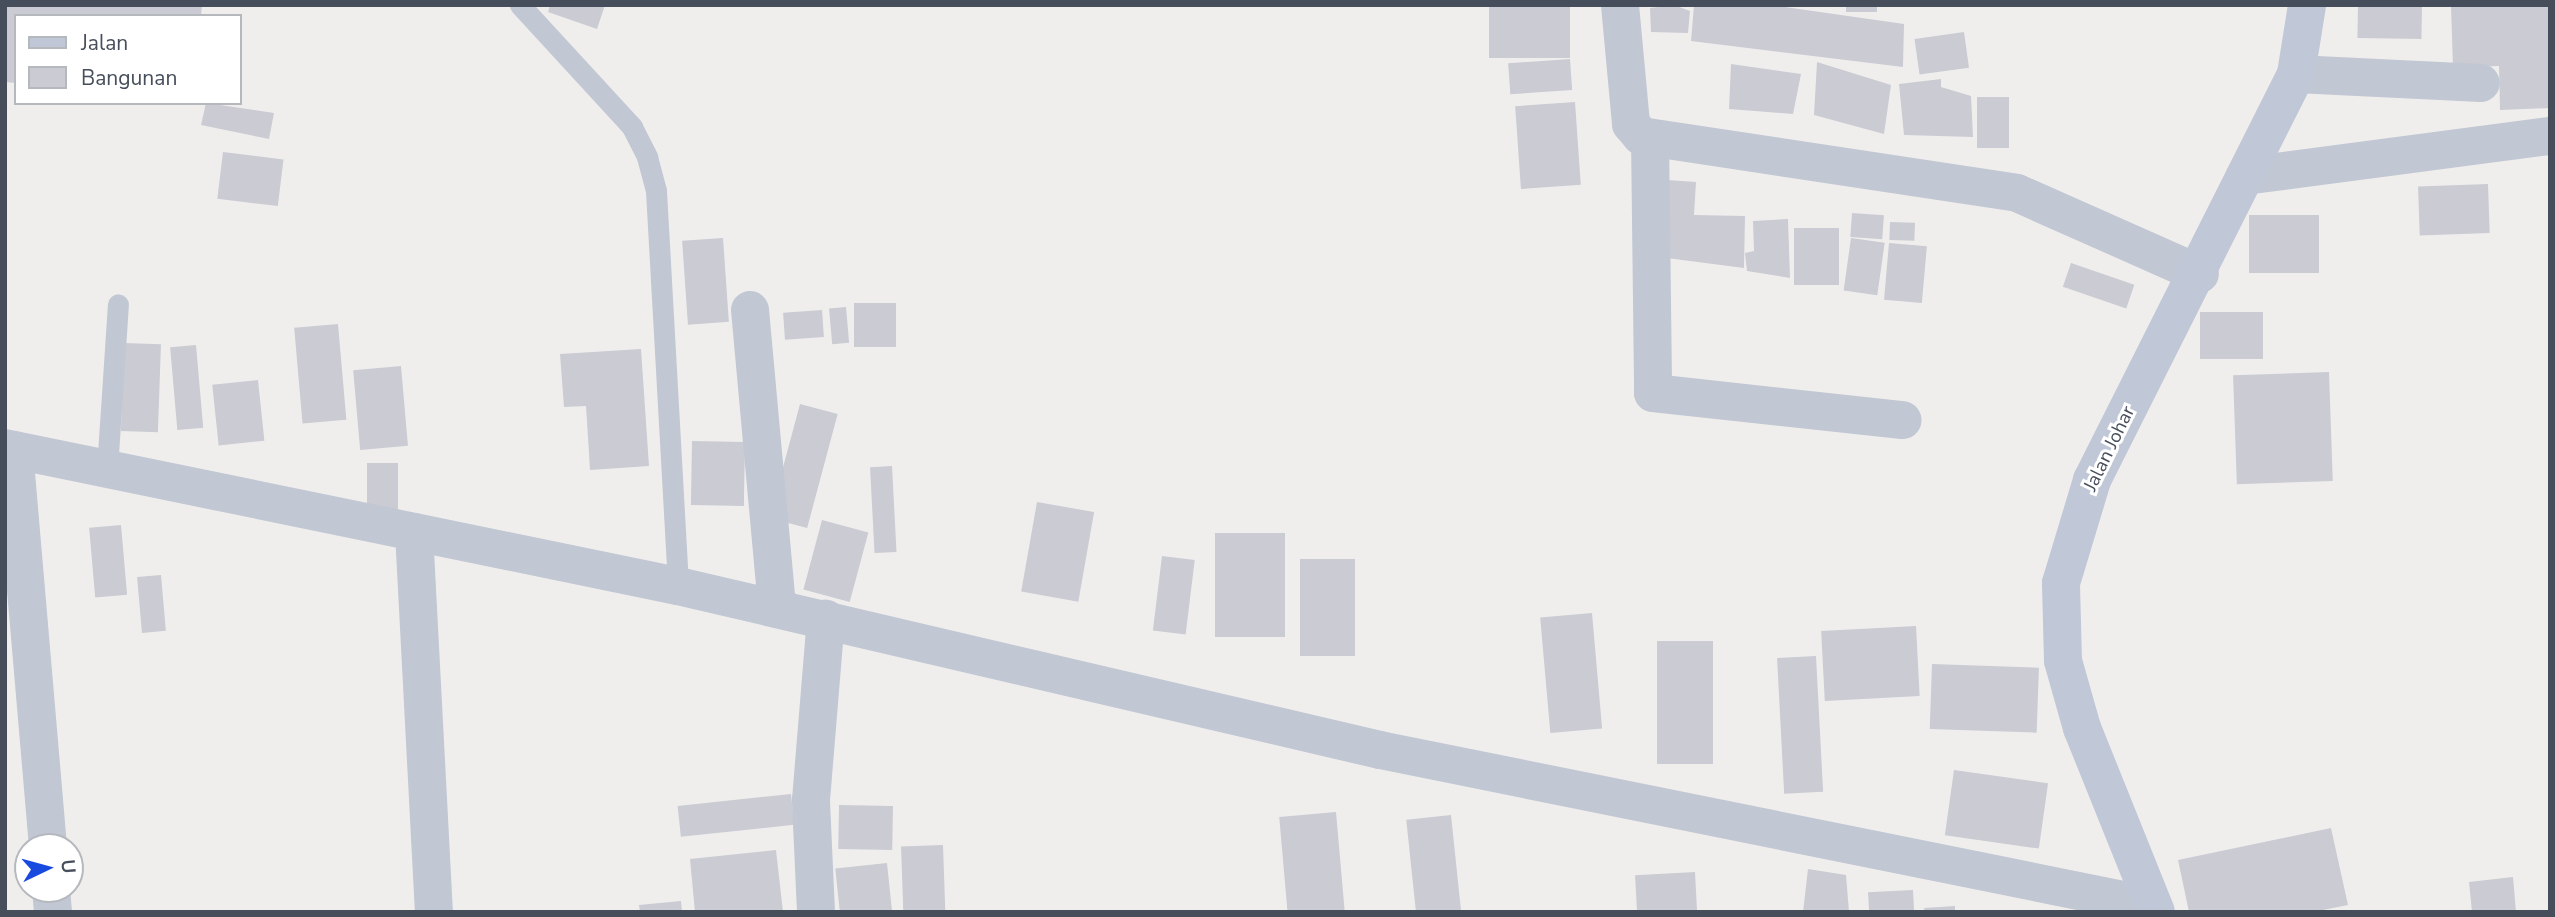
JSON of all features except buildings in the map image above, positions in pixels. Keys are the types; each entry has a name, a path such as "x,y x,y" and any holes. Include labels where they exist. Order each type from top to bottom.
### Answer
{"street":[{"path":"1620,5 1631,124 1650,138 2017,193 2200,274"},
{"name":"Jalan Johar","path":"2155,909 2082,728 2063,661 2061,583 2092,480 2200,274 2296,74 2307,5"},
{"path":"2296,74 2481,83"},
{"path":"2245,176 2550,136"},
{"path":"1650,138 1653,393 1903,420"},
{"path":"750,310 778,608"},
{"path":"47,833 10,449 778,608 1380,750 2056,901 2155,909"},
{"path":"414,533 433,912"},
{"path":"816,912 811,800 826,619"}],"lane":[{"path":"520,5 632,127 647,157 656,191 678,586"},
{"path":"107,470 118,304"}]}
